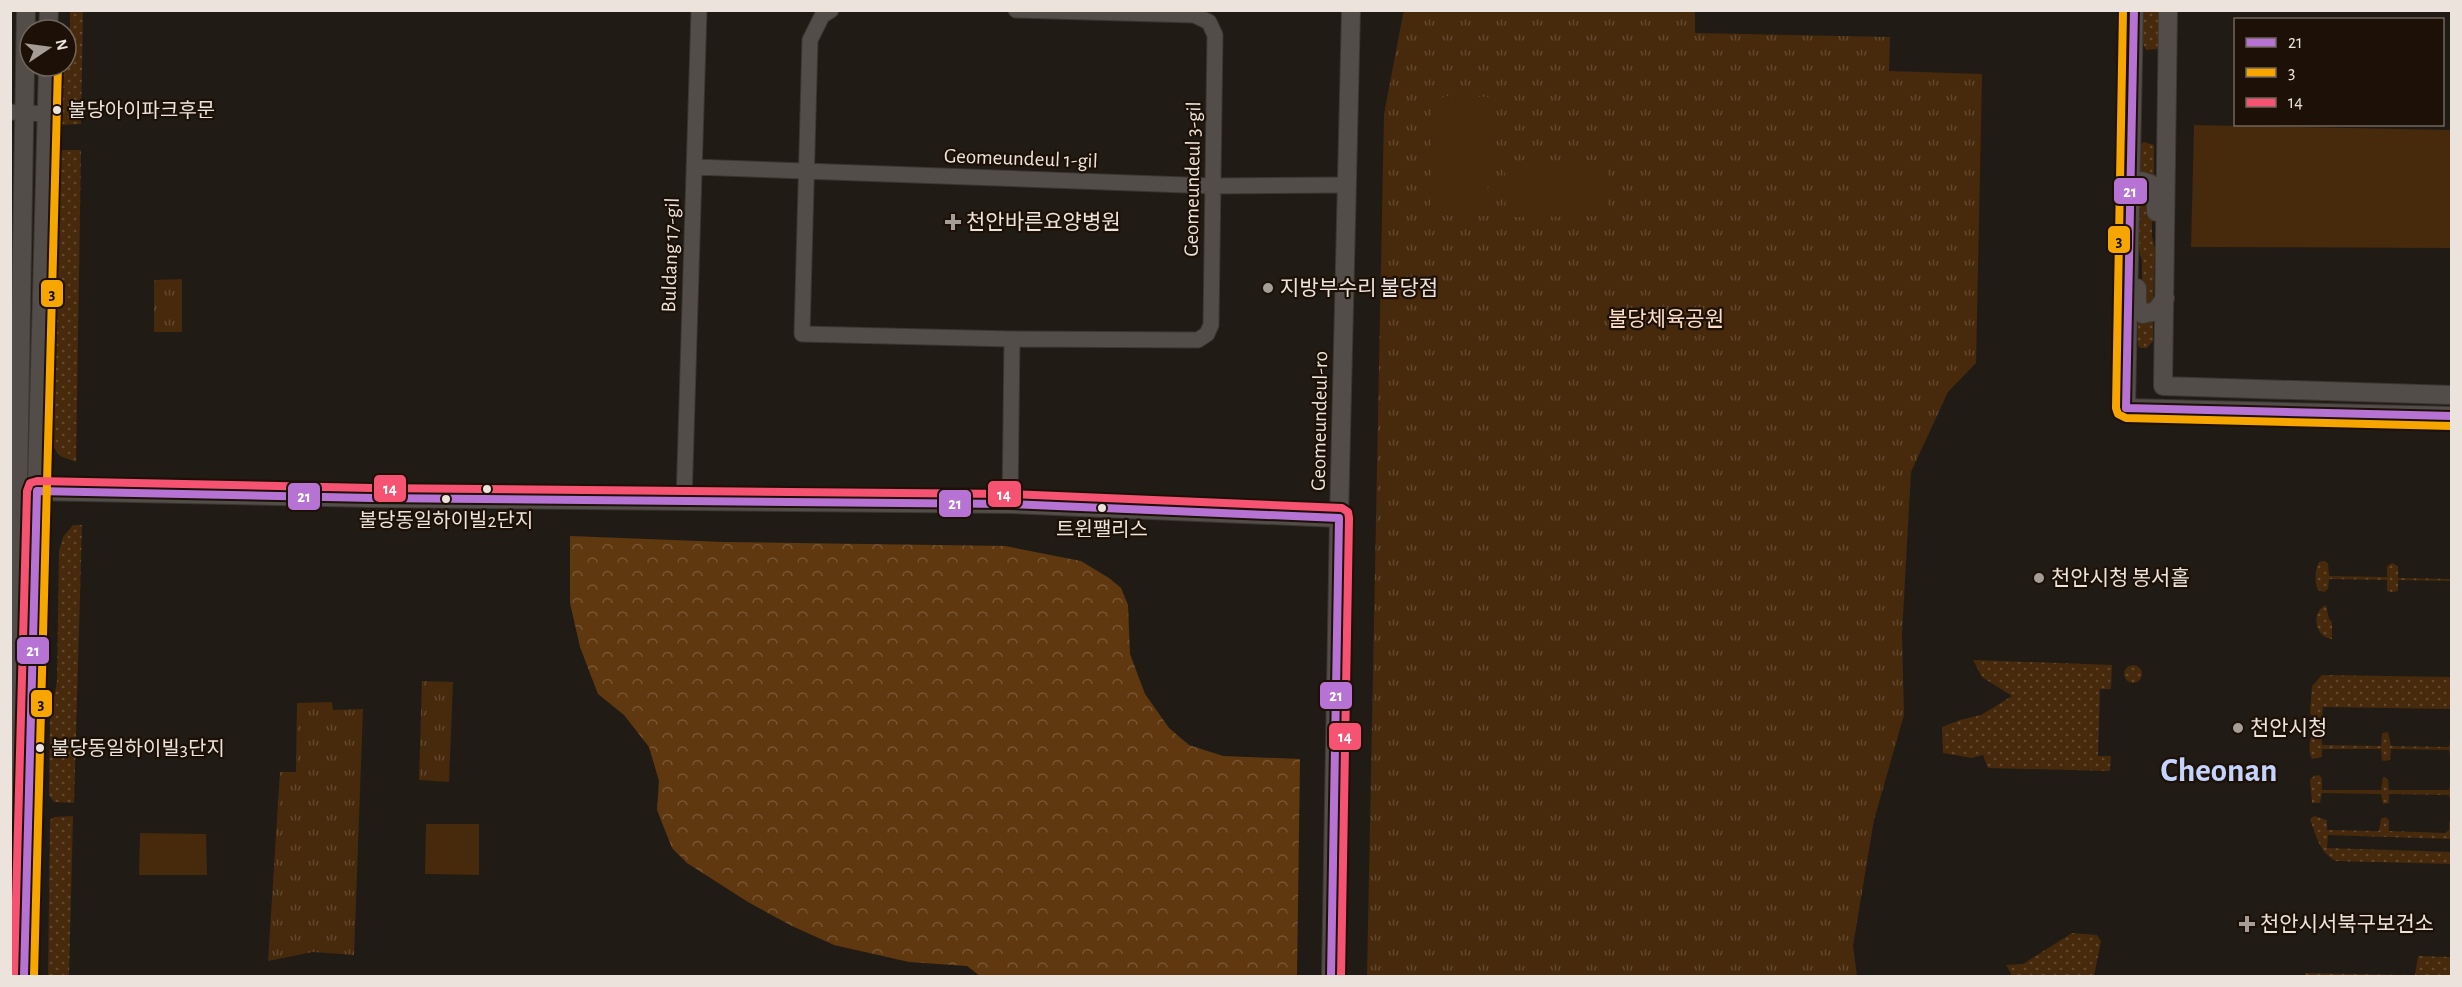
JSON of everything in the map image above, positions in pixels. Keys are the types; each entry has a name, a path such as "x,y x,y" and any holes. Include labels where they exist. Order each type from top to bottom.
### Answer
{"street":[{"path":"10,965 18,112 26,10"},
{"name":"Buldang 17-gil","path":"684,501 699,10"},
{"name":"Geomeundeul 3-gil","path":"831,10 822,16 810,40 802,334 1012,339 1198,340 1207,334 1211,325 1215,35 1209,22 1194,15 1016,10"},
{"name":"Geomeundeul-ro","path":"1331,976 1351,10"},
{"path":"2134,10 2126,408 2451,416"},
{"path":"2169,10 2163,386 2451,395"},
{"path":"24,976 48,78"},
{"path":"18,112 46,114"},
{"name":"Geomeundeul 1-gil","path":"694,167 1213,186 1347,185"},
{"path":"2131,190 2137,182 2151,184 2154,190 2157,235 2165,250"},
{"path":"2129,249 2137,263 2137,305 2140,310 2143,314 2151,314 2165,298"},
{"path":"1010,504 1012,339"},
{"path":"14,495 37,491 360,498 1010,504 1339,518"}],"green space":[{"name":"불당체육공원","path":"1406,10 1695,11 1695,33 1890,37 1889,71 1982,74 1976,363 1948,392 1911,472 1902,634 1904,715 1874,820 1853,946 1857,976 1367,976 1384,114 1403,14"},
{"path":"70,11 83,11 81,124 60,125 61,78 78,78 78,18 70,18"},
{"path":"2142,11 2160,11 2157,49 2146,50 2142,42"},
{"path":"1445,96 1490,97 1487,216 1430,215 1432,111 1437,102"},
{"path":"2194,125 2451,130 2451,248 2191,247"},
{"path":"2144,142 2154,145 2154,185 2138,175 2139,145"},
{"path":"59,150 81,150 76,462 60,456 52,445"},
{"path":"1607,160 1608,216 1506,217 1505,161"},
{"path":"2139,187 2152,194 2152,237 2155,248 2153,307 2142,303 2142,261 2136,239"},
{"path":"182,279 182,332 154,332 154,280"},
{"path":"2138,313 2153,318 2153,341 2147,348 2138,346"},
{"path":"73,525 82,525 74,803 54,802 49,795 50,721 57,681 59,551 63,537"},
{"path":"570,536 724,542 1005,546 1081,561 1121,588 1128,605 1130,654 1145,694 1169,728 1189,745 1223,756 1300,759 1297,976 980,976 967,966 909,962 834,945 748,902 687,863 672,848 657,810 659,781 649,747 624,715 598,694 580,647 570,603"},
{"path":"2319,562 2328,563 2329,576 2387,577 2387,566 2392,563 2398,566 2398,578 2451,579 2451,581 2398,580 2398,591 2392,592 2387,591 2387,580 2329,579 2328,589 2324,592 2318,590 2316,580"},
{"path":"2326,605 2329,619 2332,622 2332,639 2326,638 2318,630 2316,619 2321,608"},
{"path":"1973,660 2112,665 2111,689 2100,689 2098,756 2111,756 2110,771 1988,768 1983,755 1972,758 1943,753 1942,727 1981,715 2012,696 1982,677"},
{"path":"2129,665 2137,665 2142,670 2140,681 2129,683 2124,678 2124,670"},
{"path":"2322,675 2451,677 2451,709 2323,707 2322,718 2314,719 2310,713 2312,686"},
{"path":"422,681 453,682 449,782 419,780"},
{"path":"332,702 333,710 363,709 354,955 313,952 268,961 280,772 296,772 297,703"},
{"path":"2314,732 2322,735 2322,745 2381,746 2382,733 2388,732 2391,746 2449,747 2451,735 2451,761 2449,750 2391,749 2390,760 2384,761 2381,749 2322,749 2322,757 2312,759 2310,745"},
{"path":"2319,775 2322,778 2322,790 2381,790 2383,777 2388,779 2389,790 2449,790 2451,778 2451,805 2449,795 2389,794 2389,803 2383,804 2381,794 2322,793 2320,803 2312,803 2310,780"},
{"path":"73,816 69,976 48,976 50,820 54,817"},
{"path":"2314,816 2327,820 2327,830 2379,831 2381,819 2385,817 2389,820 2389,831 2445,833 2449,830 2451,820 2450,839 2328,835 2327,848 2451,852 2451,864 2336,861 2319,843 2310,819"},
{"path":"426,824 479,824 479,875 425,874"},
{"path":"140,833 206,834 207,875 139,875"},
{"path":"2072,933 2097,935 2101,941 2094,976 2010,976 2011,973 2006,965 2023,964"},
{"path":"2418,956 2451,957 2451,976 2305,976 2305,973 2415,975"}],"transit line":[{"name":"3","path":"2123,10 2116,408 2118,414 2126,418 2452,426"},
{"name":"21","path":"2134,10 2126,408 2452,416"},
{"name":"3","path":"34,976 58,78"},
{"name":"14","path":"14,976 27,491 30,483 37,481 372,488 1010,494 1342,508 1348,512 1349,518 1341,976"},
{"name":"21","path":"24,976 37,491 372,498 1010,504 1339,518 1331,976"}],"place":[{"name":"불당아이파크후문","path":"57,110"},
{"name":"천안바른요양병원","path":"953,222"},
{"name":"지방부수리 불당점","path":"1268,288"},
{"name":"불당동일하이빌2단지","path":"446,499"},
{"name":"트윈팰리스","path":"1102,508"},
{"name":"천안시청 봉서홀","path":"2039,578"},
{"name":"천안시청","path":"2238,728"},
{"name":"불당동일하이빌3단지","path":"40,748"},
{"name":"천안시서북구보건소","path":"2247,924"}],"district":[{"name":"Cheonan","path":"2219,769"}]}
